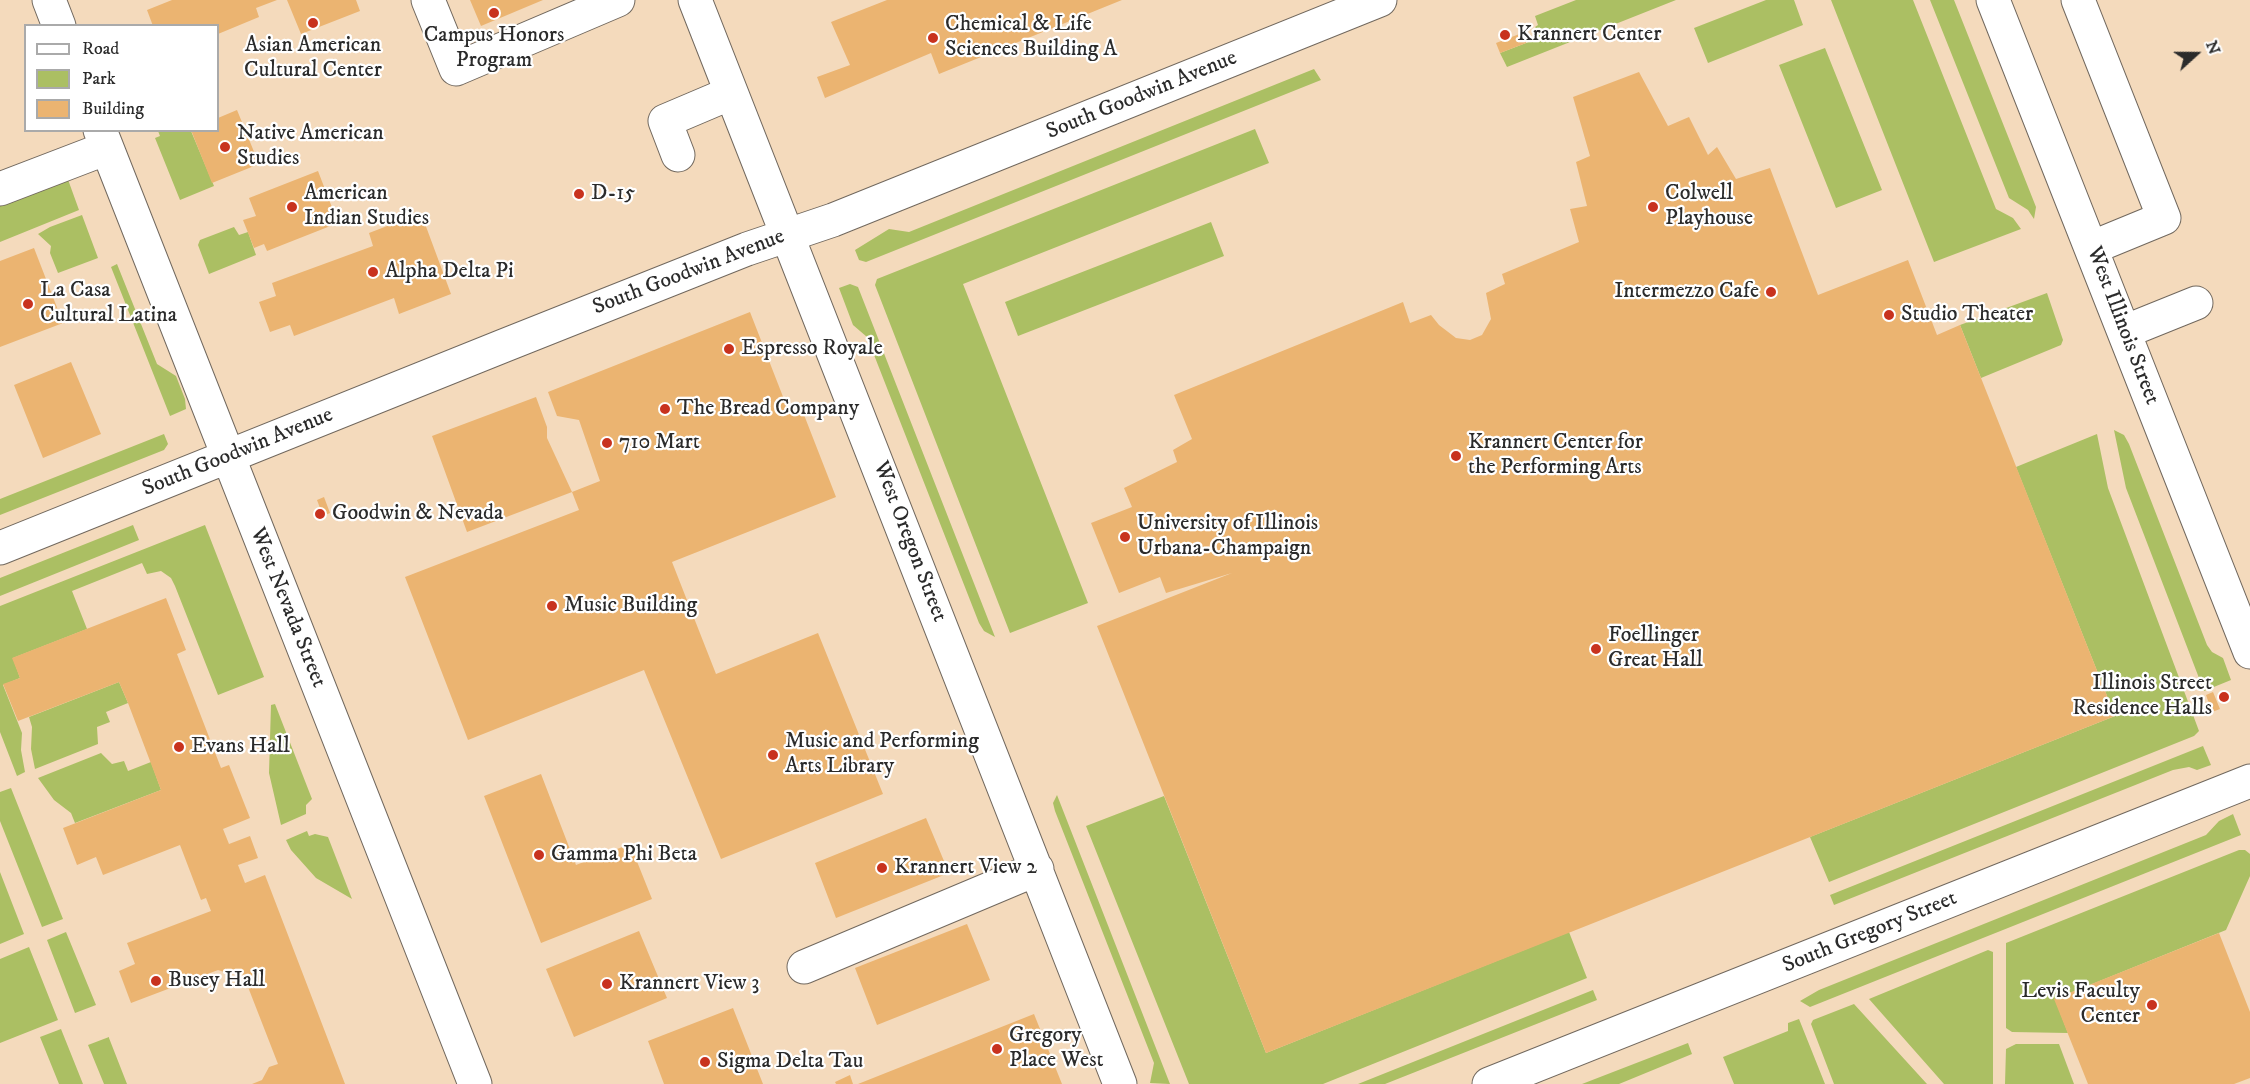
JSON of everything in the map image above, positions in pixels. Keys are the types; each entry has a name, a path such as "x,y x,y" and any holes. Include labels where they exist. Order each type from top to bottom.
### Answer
{"street":[{"path":"49,0 58,24"},
{"path":"428,0 456,69 618,0"},
{"name":"West Oregon Street","path":"695,0 1120,1084"},
{"name":"South Goodwin Avenue","path":"0,548 747,249 833,220 1380,0"},
{"name":"West Illinois Street","path":"1993,0 2250,652"},
{"path":"2078,0 2164,218 2091,248"},
{"path":"678,154 665,121 731,93"},
{"path":"0,189 104,139"},
{"name":"West Nevada Street","path":"104,139 475,1084"},
{"path":"2124,332 2196,303"},
{"name":"South Gregory Street","path":"1488,1084 2250,780"},
{"path":"804,967 1037,869"}],"green space":[{"path":"1576,0 1676,0 1507,67 1500,53 1539,38 1535,27 1538,25 1535,16"},
{"path":"1766,0 1794,0 1803,25 1708,63 1694,28"},
{"path":"1831,0 1913,0 1996,209 2013,218 2021,229 1934,262"},
{"path":"1930,0 1954,0 2036,207 2034,219 2028,210 2009,198"},
{"path":"1825,48 1882,190 1836,208 1779,65"},
{"path":"1314,69 1321,80 866,262 859,260 855,250 889,229 909,232"},
{"path":"1255,129 1269,163 963,284 1088,603 1010,633 875,285 877,279"},
{"path":"158,132 191,132 214,186 180,200 155,138 160,136"},
{"path":"66,174 79,210 0,242 0,198"},
{"path":"82,215 98,258 58,273 50,253 51,246 38,234"},
{"path":"1211,222 1224,256 1018,336 1005,302"},
{"path":"234,227 239,235 248,232 256,255 209,274 198,245 200,240"},
{"path":"117,264 157,364 176,376 185,399 186,409 170,416 111,267"},
{"path":"850,284 858,287 995,637 984,631 979,623 867,337 853,325 839,288"},
{"path":"2047,293 2063,340 2061,345 1981,378 1960,325"},
{"path":"2114,430 2124,435 2129,444 2207,645 2212,652 2223,658 2231,680 2204,691 2126,488"},
{"path":"164,434 168,444 164,450 0,515 0,499"},
{"path":"2097,434 2108,488 2199,731 2194,736 1829,882 1810,837 2115,716 2016,467"},
{"path":"133,525 139,540 0,596 0,578"},
{"path":"205,525 264,677 218,695 175,586 171,578 161,571 147,574 142,563 72,591 87,629 13,658 20,678 3,685 22,733 21,750 25,772 17,776 0,732 0,606"},
{"path":"119,682 128,703 106,712 110,722 97,727 98,744 35,769 31,749 32,727 29,717"},
{"path":"275,704 312,799 306,805 306,814 281,825 269,773 271,705"},
{"path":"2203,746 2211,765 2197,770 2189,767 2173,770 1834,905 1830,895"},
{"path":"101,753 112,764 124,761 128,771 151,762 161,790 75,823 71,813 54,800 38,778"},
{"path":"11,788 63,919 42,927 0,821 0,792"},
{"path":"1057,795 1170,1084 1150,1083 1154,1063 1055,811 1053,803"},
{"path":"1164,796 1266,1053 1569,932 1587,978 1323,1084 1189,1084 1086,826"},
{"path":"2233,814 2241,835 1810,1007 1800,1001 1819,990 2206,835 2219,821"},
{"path":"307,831 309,836 315,834 328,837 352,899 316,878 291,850 286,840"},
{"path":"2239,850 2245,850 2250,854 2250,876 2226,930 2055,999 2068,1033 2012,1032 2006,1028 2006,943"},
{"path":"0,872 24,934 0,944"},
{"path":"66,932 96,1005 75,1013 47,940"},
{"path":"29,947 58,1020 0,1043 0,959"},
{"path":"1988,950 1993,952 1993,1084 1944,1084 1869,999"},
{"path":"1593,990 1597,1000 1385,1084 1358,1084"},
{"path":"1854,1004 1927,1084 1834,1084 1811,1024 1813,1020"},
{"path":"1799,1019 1825,1084 1734,1084 1723,1057 1788,1031 1788,1023"},
{"path":"61,1029 83,1084 59,1084 40,1037"},
{"path":"109,1037 127,1084 104,1084 88,1045"},
{"path":"1688,1043 1692,1054 1619,1084 1582,1084"},
{"path":"2016,1044 2059,1044 2074,1084 2005,1084 2006,1049"}],"building":[{"path":"172,0 277,0 256,8 259,17 219,34 219,24 152,24 147,10"},
{"name":"Asian American Cultural Center","path":"287,0 356,0 360,11 301,34"},
{"name":"Campus Honors Program","path":"470,0 543,0 481,26"},
{"name":"Chemical & Life Sciences Building A","path":"887,0 1122,0 939,74 931,53 825,98 817,77 850,65 831,22"},
{"path":"1522,33 1526,43 1500,53 1496,43"},
{"path":"1639,72 1668,126 1689,117 1708,155 1717,147 1736,179 1770,168 1818,295 1908,260 1937,335 1960,325 2115,716 1266,1053 1097,626 1232,573 1166,593 1160,577 1119,593 1091,523 1132,507 1124,488 1177,462 1173,450 1192,439 1174,395 1403,302 1410,323 1431,315 1439,325 1456,338 1470,340 1482,335 1491,319 1486,293 1505,284 1502,274 1579,242 1570,209 1587,206 1576,162 1590,156 1573,97"},
{"name":"Native American Studies","path":"237,110 259,164 212,183 192,132 219,132 219,118"},
{"name":"American Indian Studies","path":"318,171 338,223 267,251 264,244 254,248 243,220 256,216 249,198"},
{"name":"Alpha Delta Pi","path":"421,213 451,294 399,314 394,298 294,336 290,325 270,332 259,302 276,296 272,283 373,246 369,233"},
{"name":"La Casa Cultural Latina","path":"34,248 63,323 0,347 0,261"},
{"path":"750,312 787,407 799,402 836,497 672,562 716,674 818,633 883,794 721,859 644,670 468,740 405,577 579,510 572,492 600,481 579,420 557,416 548,392"},
{"path":"71,362 101,434 43,458 14,385"},
{"path":"536,397 547,427 547,438 572,492 467,532 432,436"},
{"path":"324,497 330,513 323,516 317,500"},
{"path":"166,598 186,650 177,654 221,768 229,765 250,818 223,829 229,844 250,836 258,858 238,865 245,883 265,875 345,1084 252,1084 262,1080 269,1067 278,1064 241,969 230,974 218,970 131,1003 119,971 135,964 127,943 211,911 206,898 201,900 180,845 103,875 96,857 77,865 63,828 161,790 128,703 119,682 18,721 3,684 20,678 12,658"},
{"path":"2213,692 2220,709 2212,712 2206,695"},
{"name":"Gamma Phi Beta","path":"541,774 576,865 630,844 652,899 541,943 484,796"},
{"name":"Krannert View 2","path":"926,818 949,873 836,918 815,863"},
{"path":"967,924 990,980 877,1025 855,968"},
{"name":"Krannert View 3","path":"639,931 667,998 574,1037 546,969"},
{"name":"Levis Faculty Center","path":"2219,933 2250,1012 2250,1078 2234,1084 2088,1084 2054,999"},
{"name":"Sigma Delta Tau","path":"733,1008 763,1084 664,1084 648,1041"},
{"name":"Gregory Place West","path":"1034,1014 1062,1084 858,1084"},
{"path":"850,1075 853,1084 836,1084 835,1082"}],"place":[{"name":"Campus Honors Program","path":"494,13"},
{"name":"Asian American Cultural Center","path":"313,23"},
{"name":"Krannert Center","path":"1505,35"},
{"name":"Chemical & Life Sciences Building A","path":"933,38"},
{"name":"Native American Studies","path":"225,147"},
{"name":"D-15","path":"579,194"},
{"name":"American Indian Studies","path":"292,207"},
{"name":"Colwell Playhouse","path":"1653,207"},
{"name":"Alpha Delta Pi","path":"373,272"},
{"name":"Intermezzo Cafe","path":"1771,292"},
{"name":"La Casa Cultural Latina","path":"28,304"},
{"name":"Studio Theater","path":"1889,315"},
{"name":"Espresso Royale","path":"729,349"},
{"name":"The Bread Company","path":"665,409"},
{"name":"710 Mart","path":"607,443"},
{"name":"Krannert Center for the Performing Arts","path":"1456,456"},
{"name":"Goodwin & Nevada","path":"320,514"},
{"name":"University of Illinois Urbana-Champaign","path":"1125,537"},
{"name":"Music Building","path":"552,606"},
{"name":"Foellinger Great Hall","path":"1596,649"},
{"name":"Illinois Street Residence Halls","path":"2224,697"},
{"name":"Evans Hall","path":"179,747"},
{"name":"Music and Performing Arts Library","path":"773,755"},
{"name":"Gamma Phi Beta","path":"539,855"},
{"name":"Krannert View 2","path":"882,868"},
{"name":"Busey Hall","path":"156,981"},
{"name":"Krannert View 3","path":"607,984"},
{"name":"Levis Faculty Center","path":"2152,1005"},
{"name":"Gregory Place West","path":"997,1049"},
{"name":"Sigma Delta Tau","path":"705,1062"}]}
